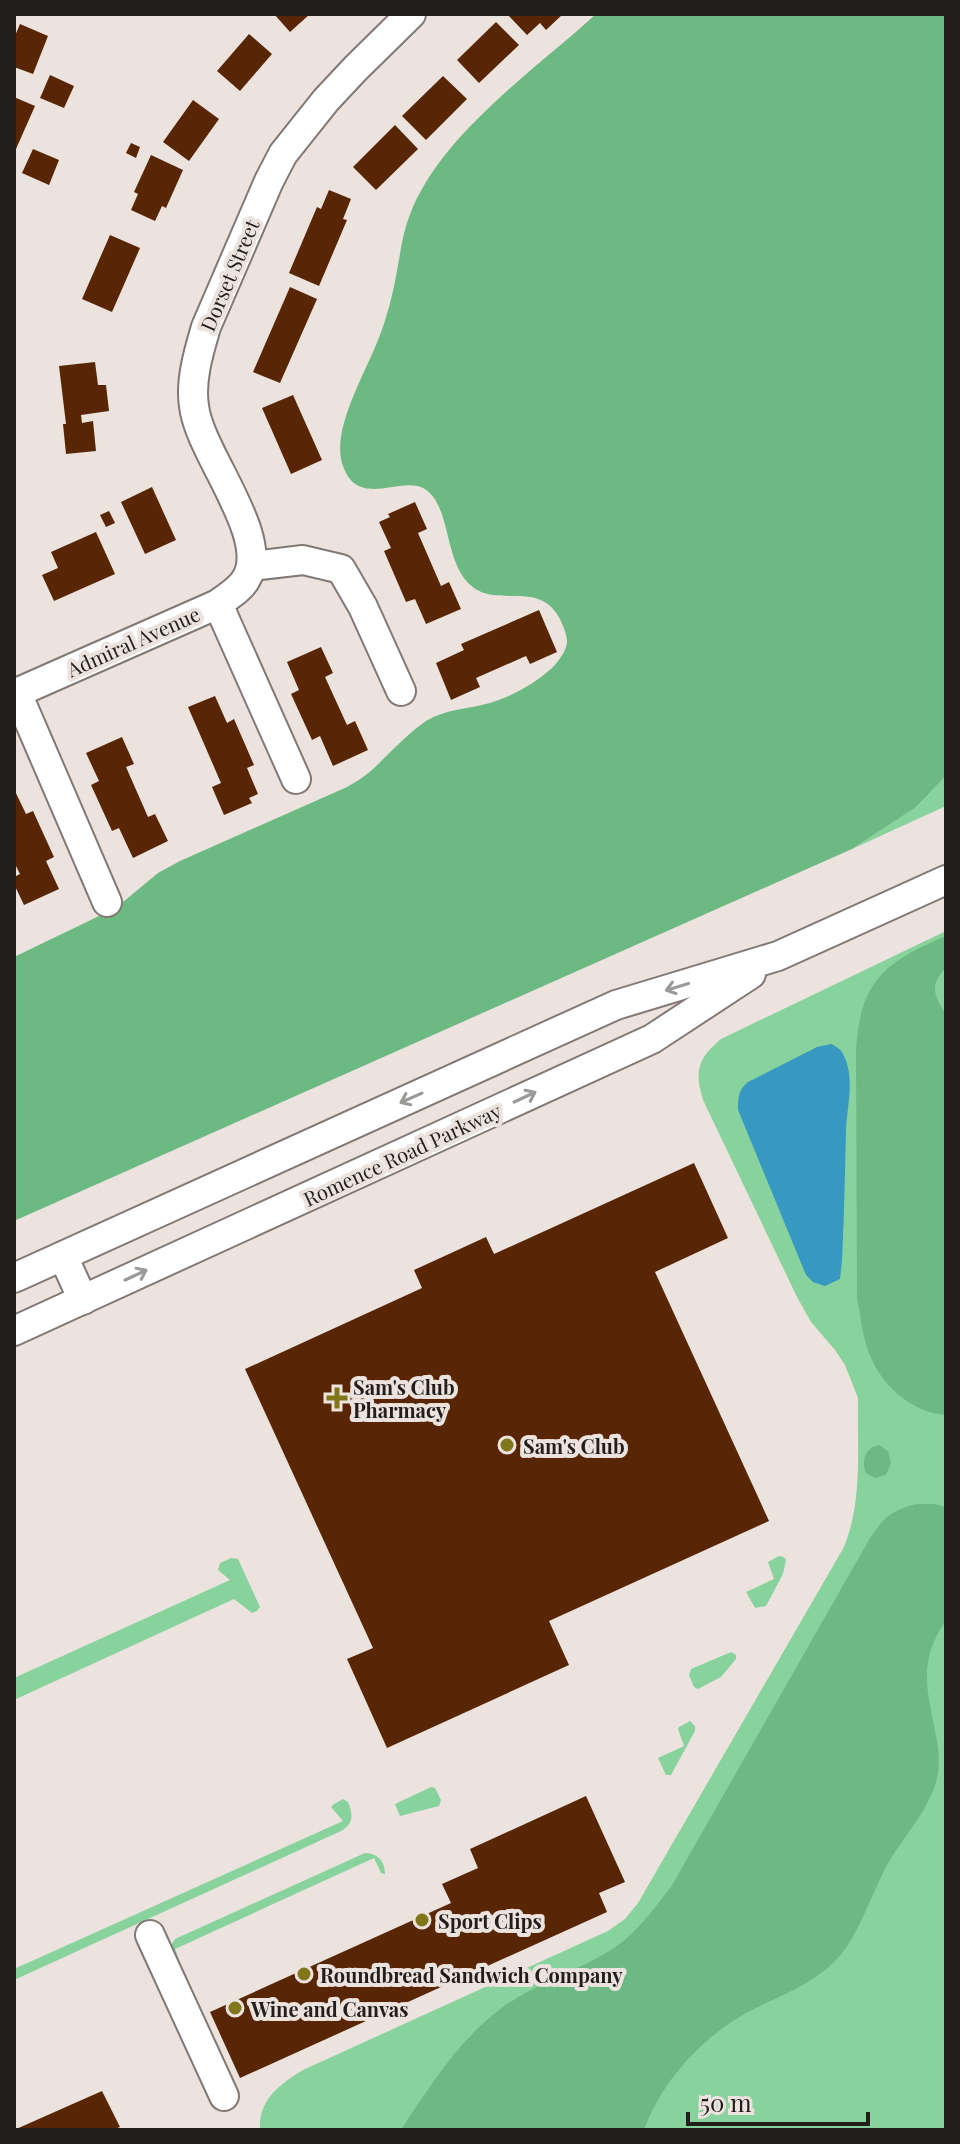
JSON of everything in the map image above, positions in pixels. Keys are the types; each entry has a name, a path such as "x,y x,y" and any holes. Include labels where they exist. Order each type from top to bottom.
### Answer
{"street":[{"name":"Dorset Street","path":"249,572 253,552 248,532 198,425 193,405 194,380 203,338 283,154 326,100 411,14"},
{"path":"249,572 303,560 341,569 363,607 401,691"},
{"name":"Admiral Avenue","path":"15,694 218,604 238,589 249,572"},
{"path":"218,604 296,779"},
{"path":"15,694 107,902"},
{"name":"Romence Road Parkway","path":"14,1278 616,1005 778,956 946,880"},
{"name":"Romence Road Parkway","path":"14,1331 652,1039 778,956"},
{"path":"63,1256 83,1300"},
{"path":"150,1935 224,2096"}],"green space":[{"path":"596,14 946,14 946,776 915,808 852,849 14,1221 14,957 123,902 158,873 180,861 347,787 372,770 426,721 515,693 545,674 564,652 566,633 552,607 531,597 485,593 464,578 439,507 432,496 414,485 380,489 359,486 350,479 340,452 345,420 384,325 407,224 423,187 442,159 490,106"},
{"path":"946,776 946,806 852,849 915,808"},
{"path":"946,931 946,2130 260,2130 263,2110 272,2094 303,2070 608,1931 625,1919 638,1903 844,1547 857,1492 858,1398 845,1365 811,1322 797,1297 703,1100 700,1066 707,1052 721,1039"},
{"path":"946,936 946,968 937,979 935,990 946,1014 946,1415 923,1410 893,1390 878,1371 864,1338 857,1298 856,1053 863,1008 879,978 906,955"},
{"path":"879,1445 888,1451 891,1463 886,1475 875,1478 866,1473 864,1459 870,1449"},
{"path":"916,1504 946,1507 946,1620 932,1648 927,1674 938,1748 938,1772 928,1802 892,1856 857,1928 837,1959 817,1976 738,2018 704,2043 663,2092 644,2130 401,2130 446,2064 487,2020 528,1992 616,1947 649,1914 671,1887 870,1538 889,1515"},
{"path":"779,1556 786,1560 783,1574 766,1606 755,1608 746,1592 774,1579 768,1562"},
{"path":"231,1558 238,1559 260,1607 257,1611 252,1613 234,1599 14,1700 14,1678 230,1580 218,1570 220,1563"},
{"path":"731,1652 736,1659 721,1677 698,1689 694,1687 689,1675 691,1669"},
{"path":"690,1721 695,1731 671,1775 666,1775 658,1758 684,1746 678,1729"},
{"path":"431,1787 435,1788 441,1800 439,1806 400,1816 395,1804"},
{"path":"343,1799 348,1802 351,1818 341,1831 14,1980 14,1969 343,1821 331,1807"},
{"path":"365,1853 380,1859 385,1874 381,1873 374,1858 175,1949 181,1965 179,1968 170,1947 175,1939"}],"water":[{"path":"831,1044 839,1048 844,1056 850,1093 840,1279 825,1286 813,1282 806,1275 738,1106 740,1091 748,1082 817,1047"}],"building":[{"path":"274,14 310,14 290,32"},
{"path":"507,14 563,14 546,30 540,23 527,35"},
{"path":"496,22 519,45 479,83 457,60"},
{"path":"20,24 48,36 33,74 14,67 14,38"},
{"path":"249,34 272,54 240,91 217,71"},
{"path":"50,75 74,86 64,108 40,98"},
{"path":"443,76 467,99 426,140 402,116"},
{"path":"14,97 35,106 16,149 14,148"},
{"path":"193,100 219,119 189,161 163,142"},
{"path":"395,125 418,149 376,190 353,167"},
{"path":"131,143 140,147 136,158 126,153"},
{"path":"33,149 59,160 49,185 22,173"},
{"path":"151,155 183,170 166,208 162,206 155,221 131,210 138,194 134,192"},
{"path":"329,190 351,199 343,219 347,220 319,286 289,273 317,207 321,209"},
{"path":"110,235 140,248 112,312 82,299"},
{"path":"290,287 317,299 280,383 253,372"},
{"path":"95,362 98,385 106,385 109,411 81,415 82,423 93,421 96,451 66,454 59,366"},
{"path":"293,395 322,460 291,474 262,408"},
{"path":"152,487 176,540 145,554 121,502"},
{"path":"415,502 427,529 418,533 441,586 449,582 461,609 426,624 415,599 406,602 384,551 391,548 379,522 390,517 388,514"},
{"path":"109,511 115,523 106,527 100,515"},
{"path":"96,532 115,574 54,601 42,575 58,568 51,552"},
{"path":"539,610 557,652 530,664 526,656 476,678 480,687 451,700 436,663 464,650 461,644"},
{"path":"321,647 333,673 325,677 347,725 355,721 368,750 333,766 320,736 312,740 291,694 299,690 287,662"},
{"path":"215,696 227,723 234,719 254,765 247,768 258,794 249,798 252,803 224,815 212,787 221,783 188,707"},
{"path":"122,737 134,764 126,767 148,817 155,814 168,841 133,858 119,828 112,831 91,785 99,781 86,753"},
{"path":"14,789 26,814 33,811 54,857 46,861 59,889 24,905 14,884 14,877 20,874 14,862"},
{"name":"Sam's Club","path":"694,1163 728,1238 655,1272 769,1521 549,1621 569,1665 387,1748 347,1659 373,1648 245,1369 422,1288 414,1270 486,1237 494,1254"},
{"path":"586,1796 625,1882 599,1893 607,1912 240,2078 210,2012 451,1903 442,1884 478,1868 470,1849"},
{"path":"102,2091 120,2127 112,2130 14,2130"}],"place":[{"name":"Sam's Club Pharmacy","path":"337,1398"},
{"name":"Sam's Club","path":"507,1445"},
{"name":"Sport Clips","path":"422,1920"},
{"name":"Roundbread Sandwich Company","path":"304,1974"},
{"name":"Wine and Canvas","path":"235,2008"}]}
